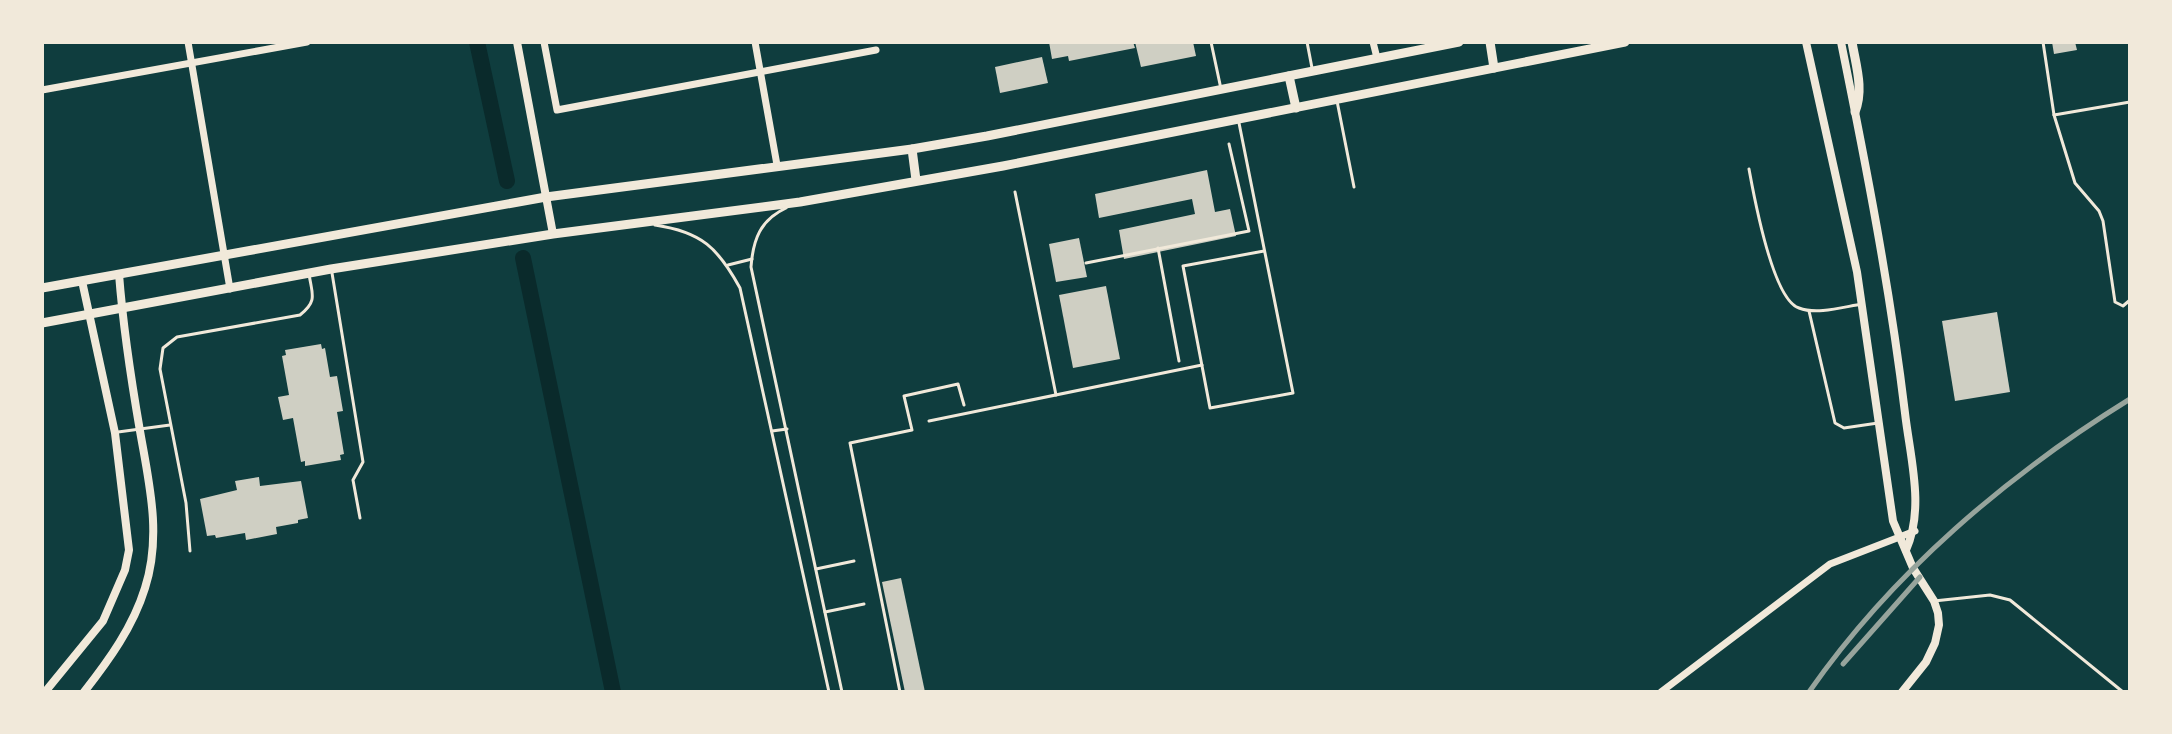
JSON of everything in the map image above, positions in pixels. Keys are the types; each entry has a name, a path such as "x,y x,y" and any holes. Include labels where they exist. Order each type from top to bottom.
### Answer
{"main road":[{"path":"42,288 546,197 912,149 1289,76 1377,58 1411,47 1459,42"},
{"path":"1490,42 1494,68"},
{"path":"42,323 331,269 635,222 800,202 1003,166 1625,42"},
{"path":"1852,42 1860,98 1855,112"},
{"path":"1289,76 1296,108"},
{"path":"912,149 916,180"}],"street":[{"path":"188,42 230,289"},
{"path":"42,90 307,42"},
{"path":"517,42 553,234"},
{"path":"544,42 557,110 876,50"},
{"path":"755,42 777,165"},
{"path":"1373,42 1377,58"},
{"path":"1806,42 1851,241 1889,503 1898,536 1934,601 1939,625 1926,662 1902,692"},
{"path":"1841,42 1878,226 1897,348 1916,500 1915,531 1906,550"},
{"path":"84,692 130,626 151,564 153,514 119,274"},
{"path":"45,692 103,621 125,570 129,550 115,433 82,281"},
{"path":"1661,692 1830,564 1915,531"}],"lane":[{"path":"1211,42 1222,89"},
{"path":"1307,42 1312,71"},
{"path":"2043,42 2054,115 2075,183 2099,211 2103,221 2115,302 2123,306 2130,300"},
{"path":"1337,99 1354,187"},
{"path":"2054,115 2130,102"},
{"path":"1238,119 1293,393 1210,408 1183,266 1264,251"},
{"path":"1749,169 1763,241 1787,297 1795,307 1809,311 1862,304"},
{"path":"1015,192 1056,395"},
{"path":"800,202 771,215 763,224 752,259 842,692"},
{"path":"635,222 667,227 696,237 720,253 740,288 829,692"},
{"path":"728,265 752,259"},
{"path":"331,269 363,462 353,480 360,518"},
{"path":"190,551 186,503 160,369 163,348 177,337 300,315 311,307 313,298 309,274"},
{"path":"1809,311 1835,423 1844,428 1878,423"},
{"path":"929,421 1202,365"},
{"path":"115,433 172,425"},
{"path":"772,431 787,429"},
{"path":"816,569 854,561"},
{"path":"1934,601 1990,595 2010,600 2123,692"},
{"path":"825,612 864,604"}],"path":[{"path":"1086,263 1249,231 1229,144"},
{"path":"1158,248 1181,361 1167,363"},
{"path":"900,692 850,443 912,430 904,396 958,384 963,405"}],"building":[{"path":"1049,42 1133,42 1135,48 1069,61 1068,56 1052,59"},
{"path":"1135,42 1193,42 1196,56 1141,67"},
{"path":"2052,42 2075,42 2077,50 2054,54"},
{"path":"1042,57 1048,83 1000,93 995,67"},
{"path":"1207,170 1215,212 1230,209 1236,236 1124,259 1119,230 1195,214 1192,199 1099,218 1095,194"},
{"path":"1079,238 1087,277 1056,282 1049,244"},
{"path":"1106,286 1120,359 1073,368 1059,295"},
{"path":"1997,312 2010,392 1955,401 1942,321"},
{"path":"321,344 322,349 325,348 330,377 337,376 343,411 337,412 344,454 340,455 341,460 305,466 305,461 301,462 293,418 283,420 278,397 289,395 282,356 286,355 285,350"},
{"path":"259,477 260,486 301,481 308,518 276,527 277,534 246,540 245,533 216,538 215,535 207,536 200,499 237,490 235,481"},
{"path":"901,578 925,692 905,692 882,582"}],"waterway":[{"path":"477,42 507,181"},
{"path":"523,258 613,692"}],"railway":[{"path":"1809,692 1877,607 1954,529 2040,460 2130,399"},
{"path":"1843,664 1920,577"}]}
